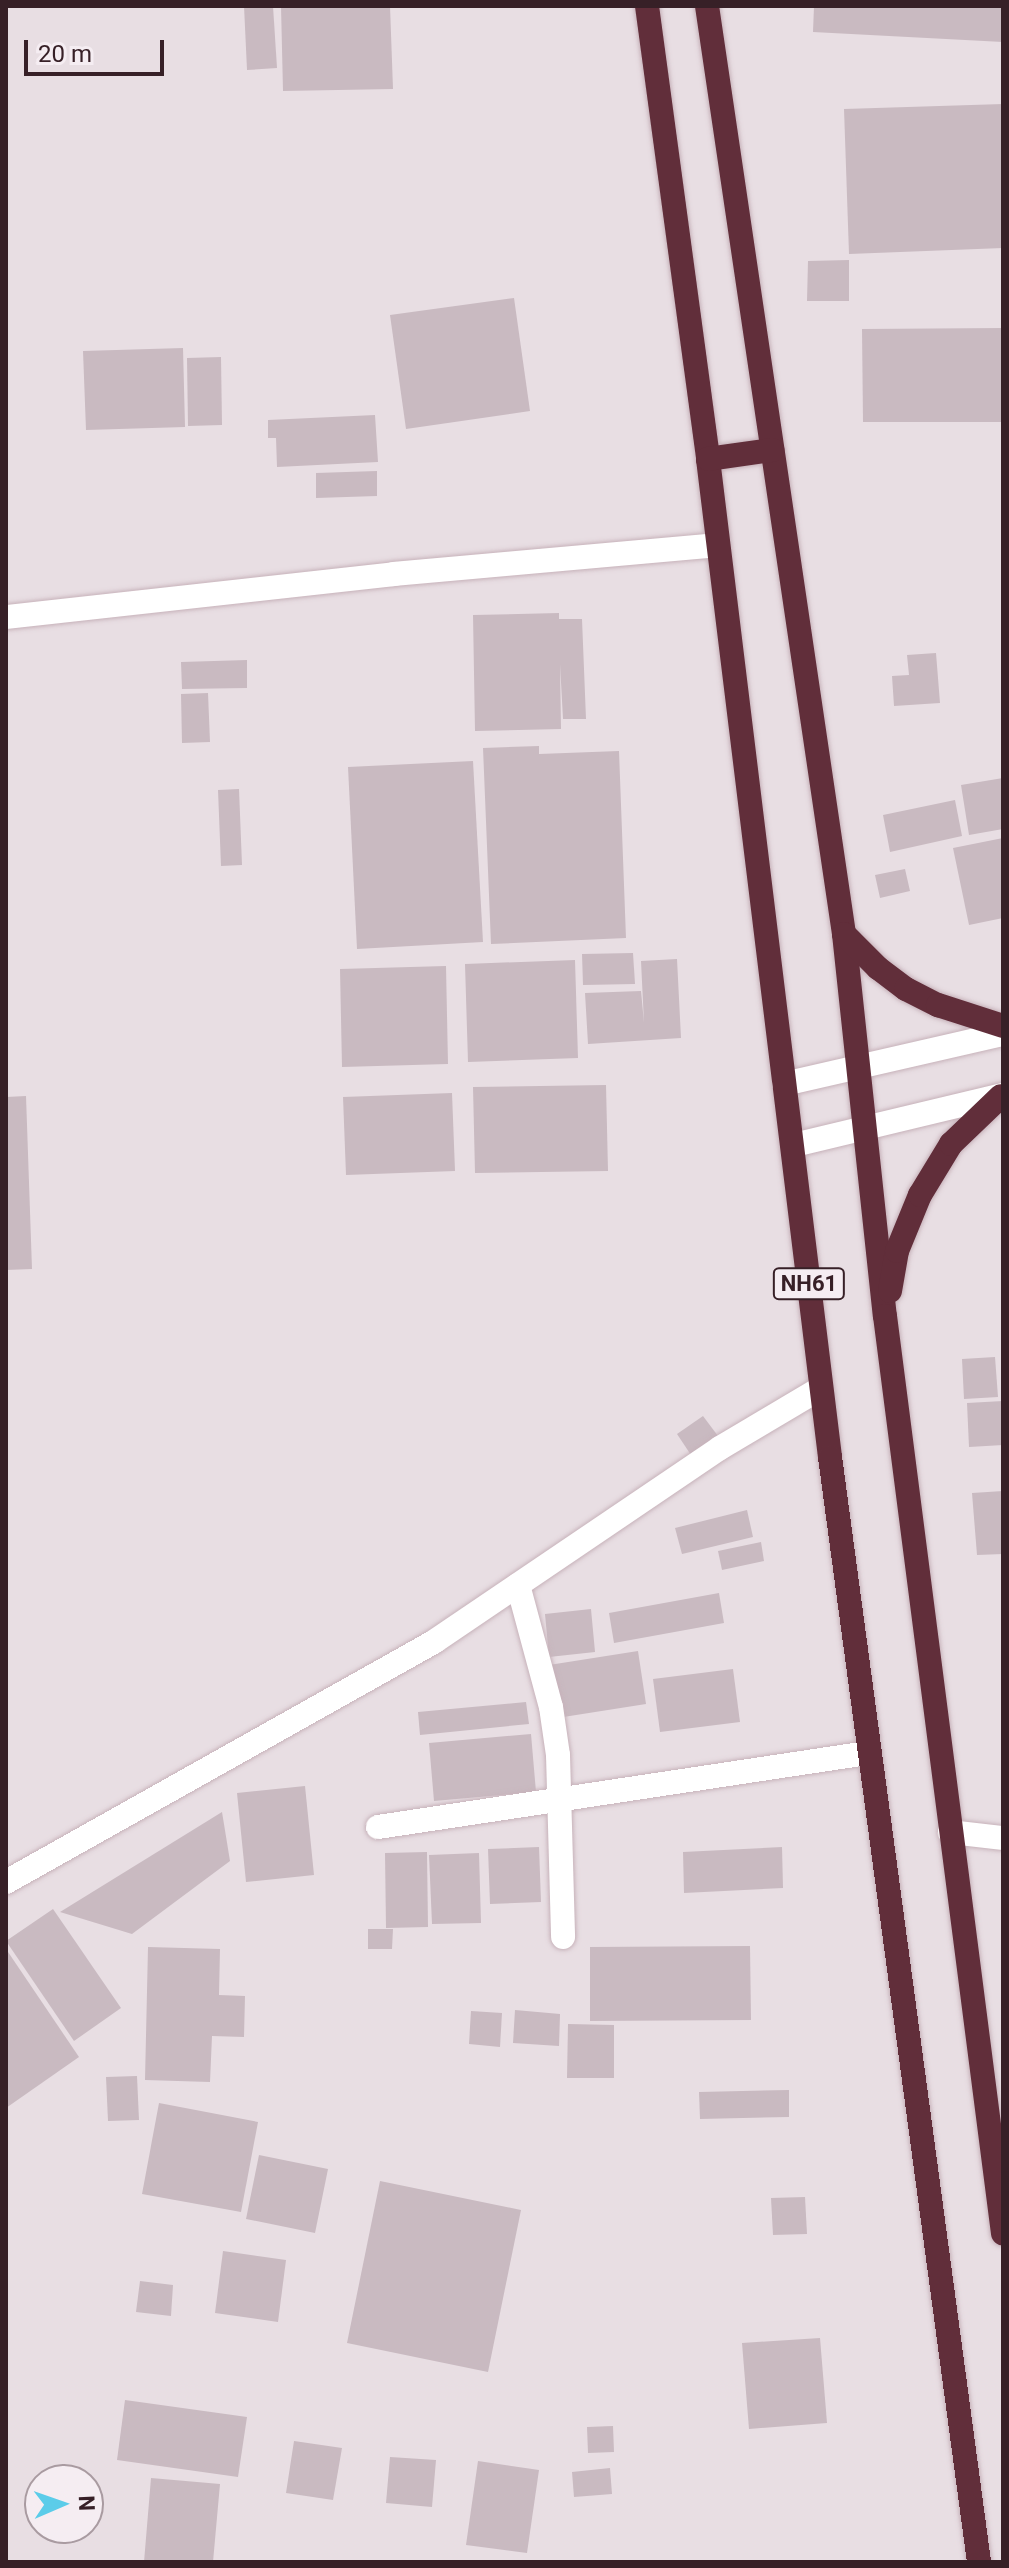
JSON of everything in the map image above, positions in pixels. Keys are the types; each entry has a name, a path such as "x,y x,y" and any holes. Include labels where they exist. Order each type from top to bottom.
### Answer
{"highway":[{"name":"NH61","path":"647,6 708,459 794,1145 821,1388 979,2562"},
{"name":"NH61","path":"707,6 844,934 885,1316 950,1832 999,2166 1003,2233"},
{"path":"708,459 772,450"},
{"path":"844,934 878,968 906,989 938,1005 1003,1026"},
{"path":"885,1316 897,1251 920,1195 951,1144 1002,1096"}],"street":[{"path":"6,617 394,574 718,545"},
{"path":"784,1084 1003,1034"},
{"path":"794,1145 1002,1096"},
{"path":"6,1882 435,1641 720,1448 821,1388"},
{"path":"518,1585 551,1707 562,1799 563,1937"},
{"path":"378,1827 869,1753"},
{"path":"950,1832 1003,1838"}],"building":[{"path":"244,6 273,6 277,68 247,70"},
{"path":"281,6 390,6 393,89 283,91"},
{"path":"814,6 1003,6 1003,42 813,32"},
{"path":"1003,104 1003,248 849,254 844,109"},
{"path":"849,260 849,301 807,301 808,261"},
{"path":"514,298 530,411 406,429 390,315"},
{"path":"1003,328 1003,422 863,422 862,329"},
{"path":"183,348 185,427 86,430 83,351"},
{"path":"221,357 222,425 188,426 187,358"},
{"path":"375,415 378,462 277,467 276,438 268,438 268,420"},
{"path":"377,471 377,496 316,498 316,473"},
{"path":"559,613 559,619 582,619 586,719 563,719 560,664 561,729 475,731 473,615"},
{"path":"936,653 940,703 894,706 892,676 909,675 907,655"},
{"path":"247,660 247,688 182,689 181,662"},
{"path":"208,693 210,742 182,743 181,694"},
{"path":"539,746 539,754 619,751 626,938 491,944 483,748"},
{"path":"473,761 483,942 357,949 348,767"},
{"path":"1003,778 1003,829 969,835 961,785"},
{"path":"239,789 242,865 221,866 218,790"},
{"path":"955,800 962,836 890,852 883,815"},
{"path":"1003,838 1003,918 969,925 953,848"},
{"path":"905,869 910,891 880,898 875,875"},
{"path":"633,953 635,984 583,985 582,954"},
{"path":"677,959 681,1038 588,1044 585,993 641,991 644,1023 641,961"},
{"path":"575,960 578,1058 468,1062 465,964"},
{"path":"446,966 448,1064 342,1067 340,969"},
{"path":"606,1085 608,1171 475,1173 473,1087"},
{"path":"452,1093 455,1171 346,1175 343,1097"},
{"path":"26,1096 32,1269 6,1270 6,1097"},
{"path":"995,1357 998,1397 964,1399 962,1359"},
{"path":"1003,1401 1003,1445 969,1447 967,1403"},
{"path":"703,1416 718,1436 691,1455 677,1434"},
{"path":"1003,1491 1003,1554 977,1555 972,1493"},
{"path":"747,1510 753,1537 682,1554 675,1528"},
{"path":"761,1542 764,1561 722,1570 718,1551"},
{"path":"719,1593 724,1623 614,1643 609,1613"},
{"path":"591,1609 595,1652 549,1657 545,1614"},
{"path":"638,1651 646,1704 557,1718 549,1665"},
{"path":"733,1669 740,1722 660,1732 653,1679"},
{"path":"526,1702 529,1724 420,1735 418,1712"},
{"path":"531,1734 536,1792 434,1801 429,1743"},
{"path":"305,1786 314,1875 246,1882 237,1793"},
{"path":"222,1812 230,1861 132,1934 60,1912"},
{"path":"539,1847 541,1902 490,1904 488,1849"},
{"path":"782,1847 783,1888 684,1893 683,1852"},
{"path":"427,1852 428,1927 386,1928 385,1853"},
{"path":"479,1853 481,1923 432,1924 429,1855"},
{"path":"53,1909 121,2008 74,2041 6,1941"},
{"path":"368,1929 393,1929 392,1949 368,1949"},
{"path":"750,1946 751,2020 590,2021 590,1947"},
{"path":"148,1947 220,1949 219,1995 245,1996 244,2037 212,2036 210,2082 145,2080"},
{"path":"6,1949 79,2057 6,2108"},
{"path":"515,2010 560,2014 559,2046 513,2043"},
{"path":"471,2011 502,2013 500,2047 469,2044"},
{"path":"568,2024 614,2025 614,2078 567,2078"},
{"path":"137,2076 139,2120 108,2121 106,2077"},
{"path":"789,2090 789,2117 700,2119 699,2092"},
{"path":"159,2103 258,2122 241,2212 142,2194"},
{"path":"259,2155 328,2169 315,2233 246,2219"},
{"path":"380,2181 521,2210 488,2372 347,2343"},
{"path":"805,2197 807,2234 773,2235 771,2198"},
{"path":"223,2251 286,2260 278,2322 215,2313"},
{"path":"140,2281 173,2285 171,2316 136,2312"},
{"path":"820,2338 827,2423 749,2429 742,2343"},
{"path":"125,2400 247,2417 238,2477 117,2460"},
{"path":"613,2426 614,2452 588,2453 587,2427"},
{"path":"294,2441 342,2448 333,2500 286,2493"},
{"path":"390,2457 436,2460 432,2507 386,2503"},
{"path":"478,2461 539,2470 527,2553 466,2545"},
{"path":"610,2468 612,2494 574,2497 572,2472"},
{"path":"151,2478 220,2484 213,2562 144,2562"}]}
